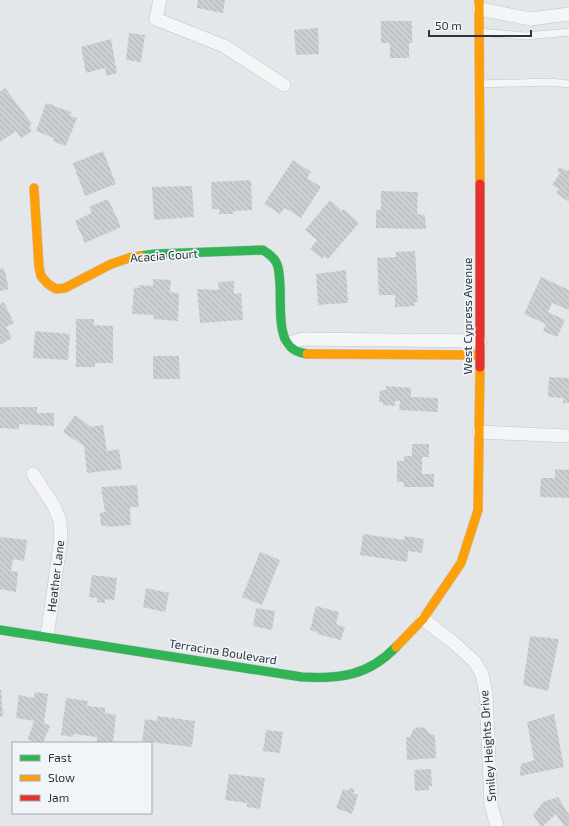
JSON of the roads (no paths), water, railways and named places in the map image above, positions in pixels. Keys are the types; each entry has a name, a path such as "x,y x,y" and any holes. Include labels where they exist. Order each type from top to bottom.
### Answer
{"main road":[{"name":"West Cypress Avenue","path":"423,618 461,563 478,510 480,355 479,5"},
{"name":"Acacia Court","path":"34,188 41,276 48,284 56,289 65,288 111,264 132,257 154,254 263,250 270,254 277,262 279,270 282,333 287,343"},
{"path":"287,343 301,354 480,355"},
{"name":"Terracina Boulevard","path":"0,630 302,677 324,678 346,676 368,668 392,651 423,618"}],"street":[{"path":"160,0 156,19 224,46 284,85"},
{"path":"479,5 530,19 569,14"},
{"path":"287,343 304,339 480,341"},
{"path":"376,355 377,340"},
{"path":"479,432 569,436"},
{"name":"Heather Lane","path":"33,474 54,506 60,522 61,538 47,637"},
{"name":"Smiley Heights Drive","path":"423,618 474,661 482,674 486,694 491,806 496,826"}],"lane":[{"path":"479,32 526,36 569,32"},
{"path":"479,84 549,82 569,84"}]}
